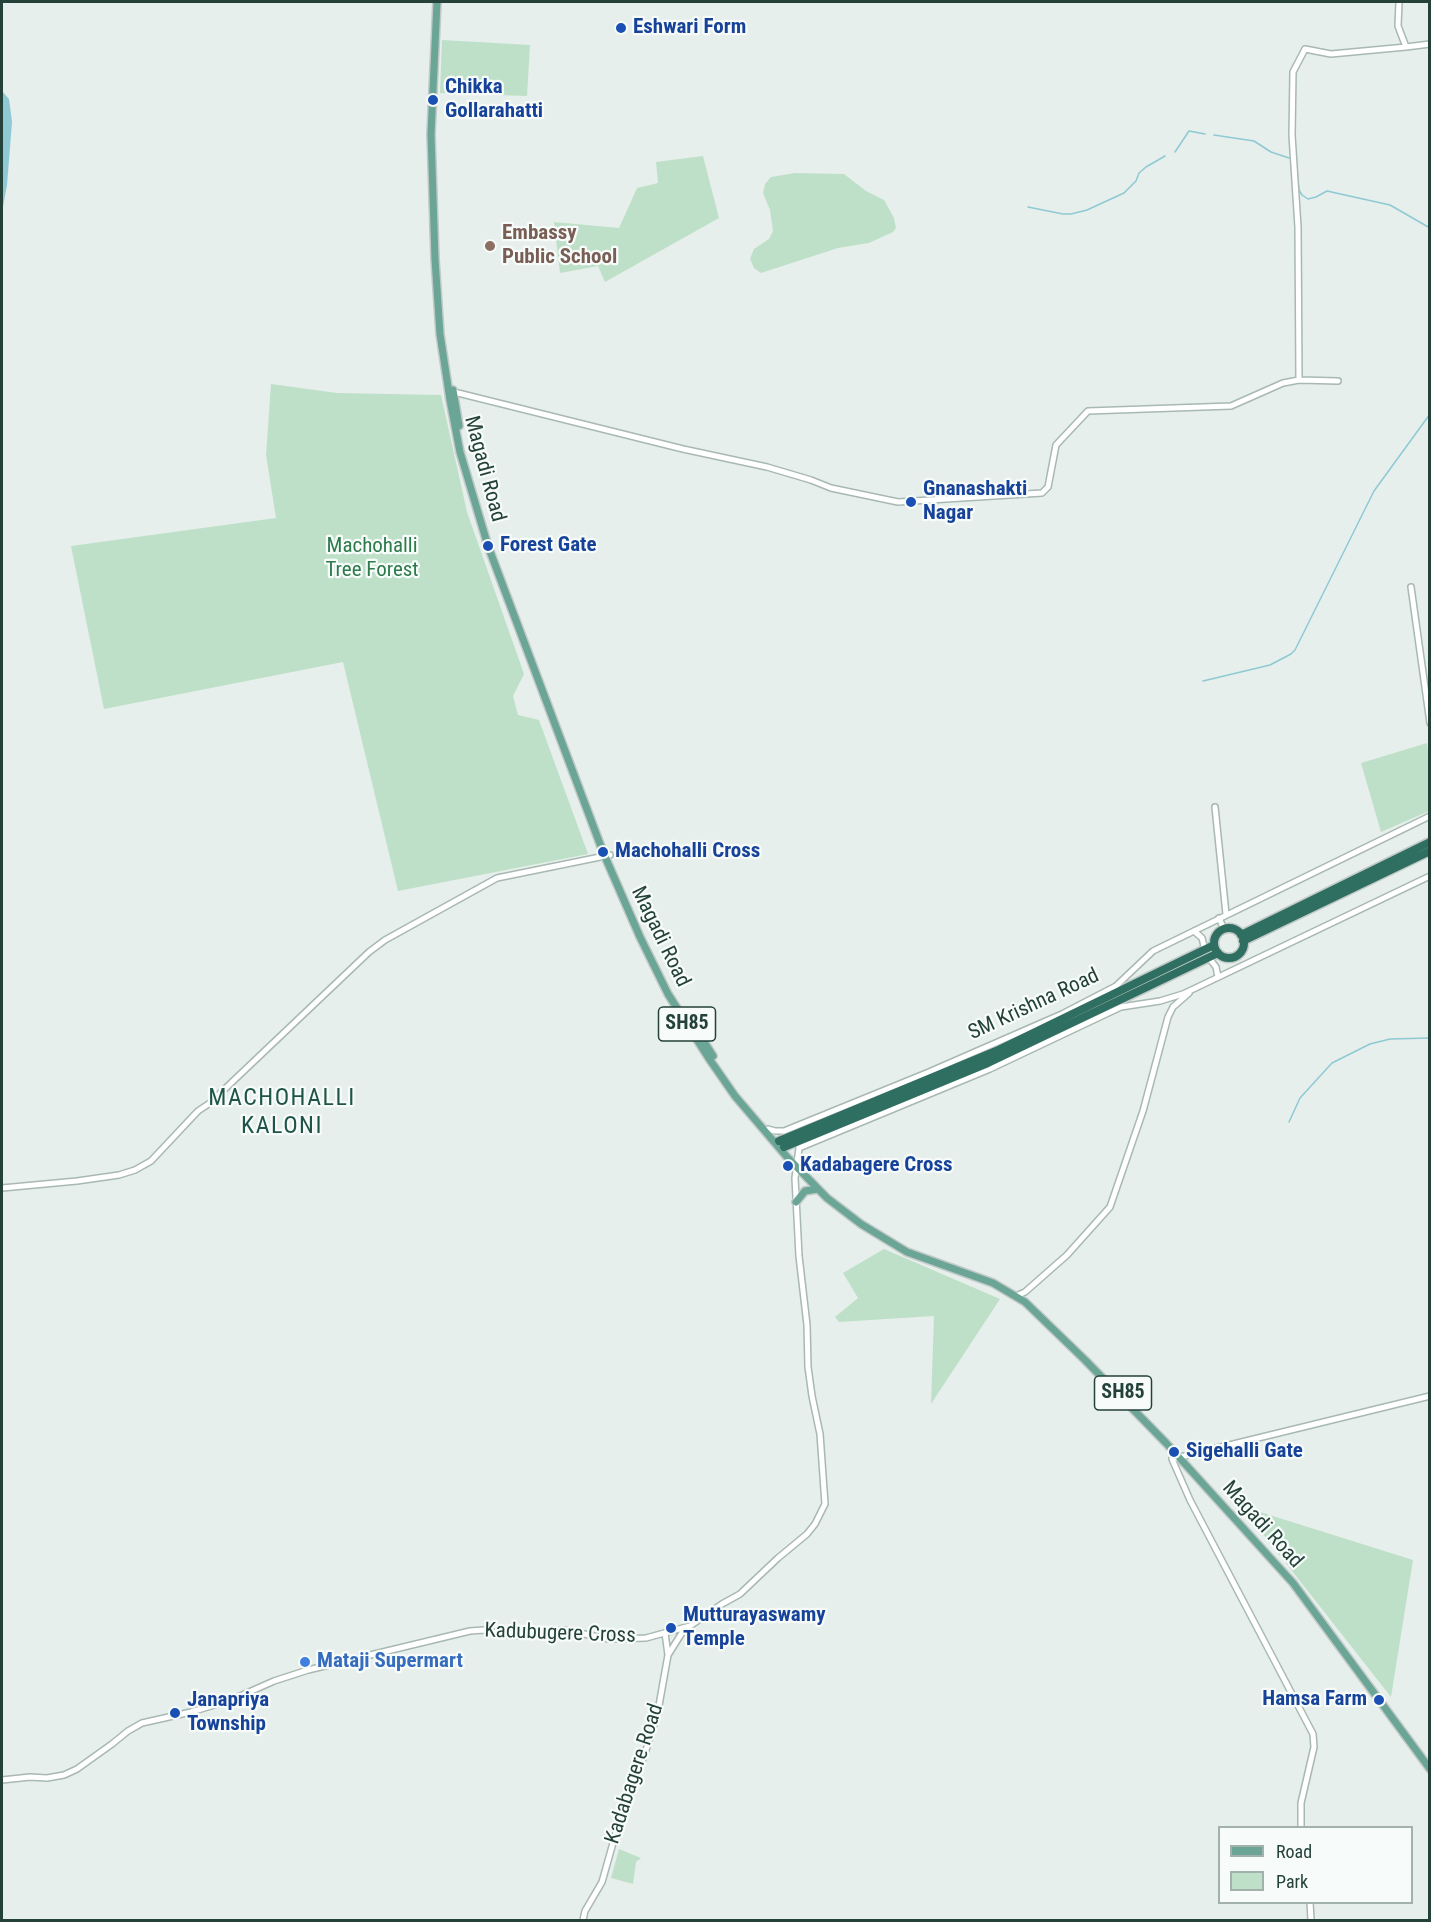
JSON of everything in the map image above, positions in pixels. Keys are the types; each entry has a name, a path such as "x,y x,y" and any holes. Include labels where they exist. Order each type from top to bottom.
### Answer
{"highway":[{"path":"1242,938 1358,881 1430,842"},
{"path":"1358,881 1430,850"},
{"path":"1224,929 1234,930 1242,938 1242,950 1235,957 1227,958 1211,951 1215,937 1224,929"},
{"name":"SM Krishna Road","path":"782,1144 987,1059 1211,951"}],"main road":[{"name":"Magadi Road","path":"437,2 431,174 440,334 460,452 488,546 640,937 668,994 735,1096 818,1189 861,1224 907,1252 993,1283 1018,1295"},
{"name":"Magadi Road","path":"442,2 437,75 436,185 444,320 451,391"},
{"name":"Magadi Road","path":"608,856 673,993 728,1078 796,1164 830,1196 864,1221 904,1245 995,1280 1018,1295 1180,1456 1297,1581 1430,1761"},
{"path":"796,1202 805,1191 818,1189"},
{"name":"Magadi Road","path":"1180,1456 1293,1583 1430,1769"}],"street":[{"path":"1399,2 1398,26 1406,47"},
{"path":"1299,381 1298,226 1292,135 1293,72 1305,49 1331,54 1430,44"},
{"path":"451,391 683,449 767,467 831,488 898,502 911,502 1042,493 1048,487 1056,445 1088,411 1231,406 1283,383 1338,381"},
{"path":"1411,587 1430,723"},
{"path":"1215,807 1226,914"},
{"name":"SM Krishna Road","path":"1002,1052 1062,1014 1114,988 1153,951 1430,816"},
{"path":"2,1188 77,1181 119,1175 135,1170 151,1161 198,1111 210,1103 385,940 497,878 608,856"},
{"name":"SM Krishna Road","path":"796,1164 800,1148 1002,1052 1121,1007 1166,1000 1430,876"},
{"path":"1219,918 1224,929"},
{"path":"1194,931 1211,951 1218,977"},
{"path":"1018,1295 1067,1255 1110,1207 1143,1111 1167,1017 1173,1007 1195,988"},
{"name":"SM Krishna Road","path":"768,1129 784,1131 987,1059"},
{"name":"Kadubugere Cross","path":"2,1780 64,1775 77,1769 142,1723 231,1700 274,1681 308,1670 441,1637 484,1630 521,1636 564,1630 609,1639 646,1638 690,1626 741,1594 815,1524 825,1503 820,1434 808,1367 807,1325 799,1256 796,1164"},
{"path":"1301,1826 1301,1803 1314,1747 1313,1734 1190,1500 1172,1459 1430,1396"},
{"name":"Kadabagere Road","path":"583,1920 585,1911 602,1881 622,1811 631,1793 647,1747 658,1711 668,1657 685,1628"},
{"path":"665,1633 668,1657"},
{"path":"1310,1904 1311,1920"}],"green space":[{"path":"442,40 530,45 527,96 440,93"},
{"path":"703,156 719,218 605,282 598,266 560,273 554,222 619,228 637,188 658,183 656,162"},
{"path":"795,173 844,174 866,191 884,200 894,218 896,228 893,232 869,243 838,248 761,273 754,268 750,259 754,249 769,239 773,231 770,210 763,193 765,184 771,177"},
{"name":"Machohalli Tree Forest","path":"271,384 337,393 441,395 467,512 524,674 513,696 518,715 539,720 588,854 398,891 343,662 104,709 71,546 276,518 266,455"},
{"path":"1427,743 1430,768 1429,811 1381,832 1361,763"},
{"path":"884,1249 1000,1299 931,1404 934,1316 839,1322 835,1317 858,1298 843,1273"},
{"path":"1241,1506 1413,1560 1391,1697"},
{"path":"619,1849 641,1858 636,1862 633,1884 611,1878"}],"water":[{"path":"2,91 9,99 12,122 7,185 2,212"}],"waterway":[{"path":"1175,152 1189,131 1205,134"},
{"path":"1214,135 1254,141 1271,152 1289,158"},
{"path":"1028,207 1063,214 1087,210 1124,193 1136,181 1139,173 1165,156"},
{"path":"1296,162 1299,190 1308,199 1327,191 1390,205 1430,228"},
{"path":"1203,681 1270,665 1295,650 1374,491 1430,414"},
{"path":"1289,1122 1300,1098 1332,1063 1370,1044 1390,1039 1430,1038"}],"place":[{"name":"Eshwari Form","path":"621,28"},
{"name":"Chikka Gollarahatti","path":"433,100"},
{"name":"Embassy Public School","path":"490,246"},
{"name":"Gnanashakti Nagar","path":"911,502"},
{"name":"Forest Gate","path":"488,546"},
{"name":"Machohalli Cross","path":"603,852"},
{"name":"Kadabagere Cross","path":"788,1166"},
{"name":"Sigehalli Gate","path":"1174,1452"},
{"name":"Mutturayaswamy Temple","path":"671,1628"},
{"name":"Mataji Supermart","path":"305,1662"},
{"name":"Hamsa Farm","path":"1379,1700"},
{"name":"Janapriya Township","path":"175,1713"}],"district":[{"name":"MACHOHALLI KALONI","path":"282,1113"}]}
